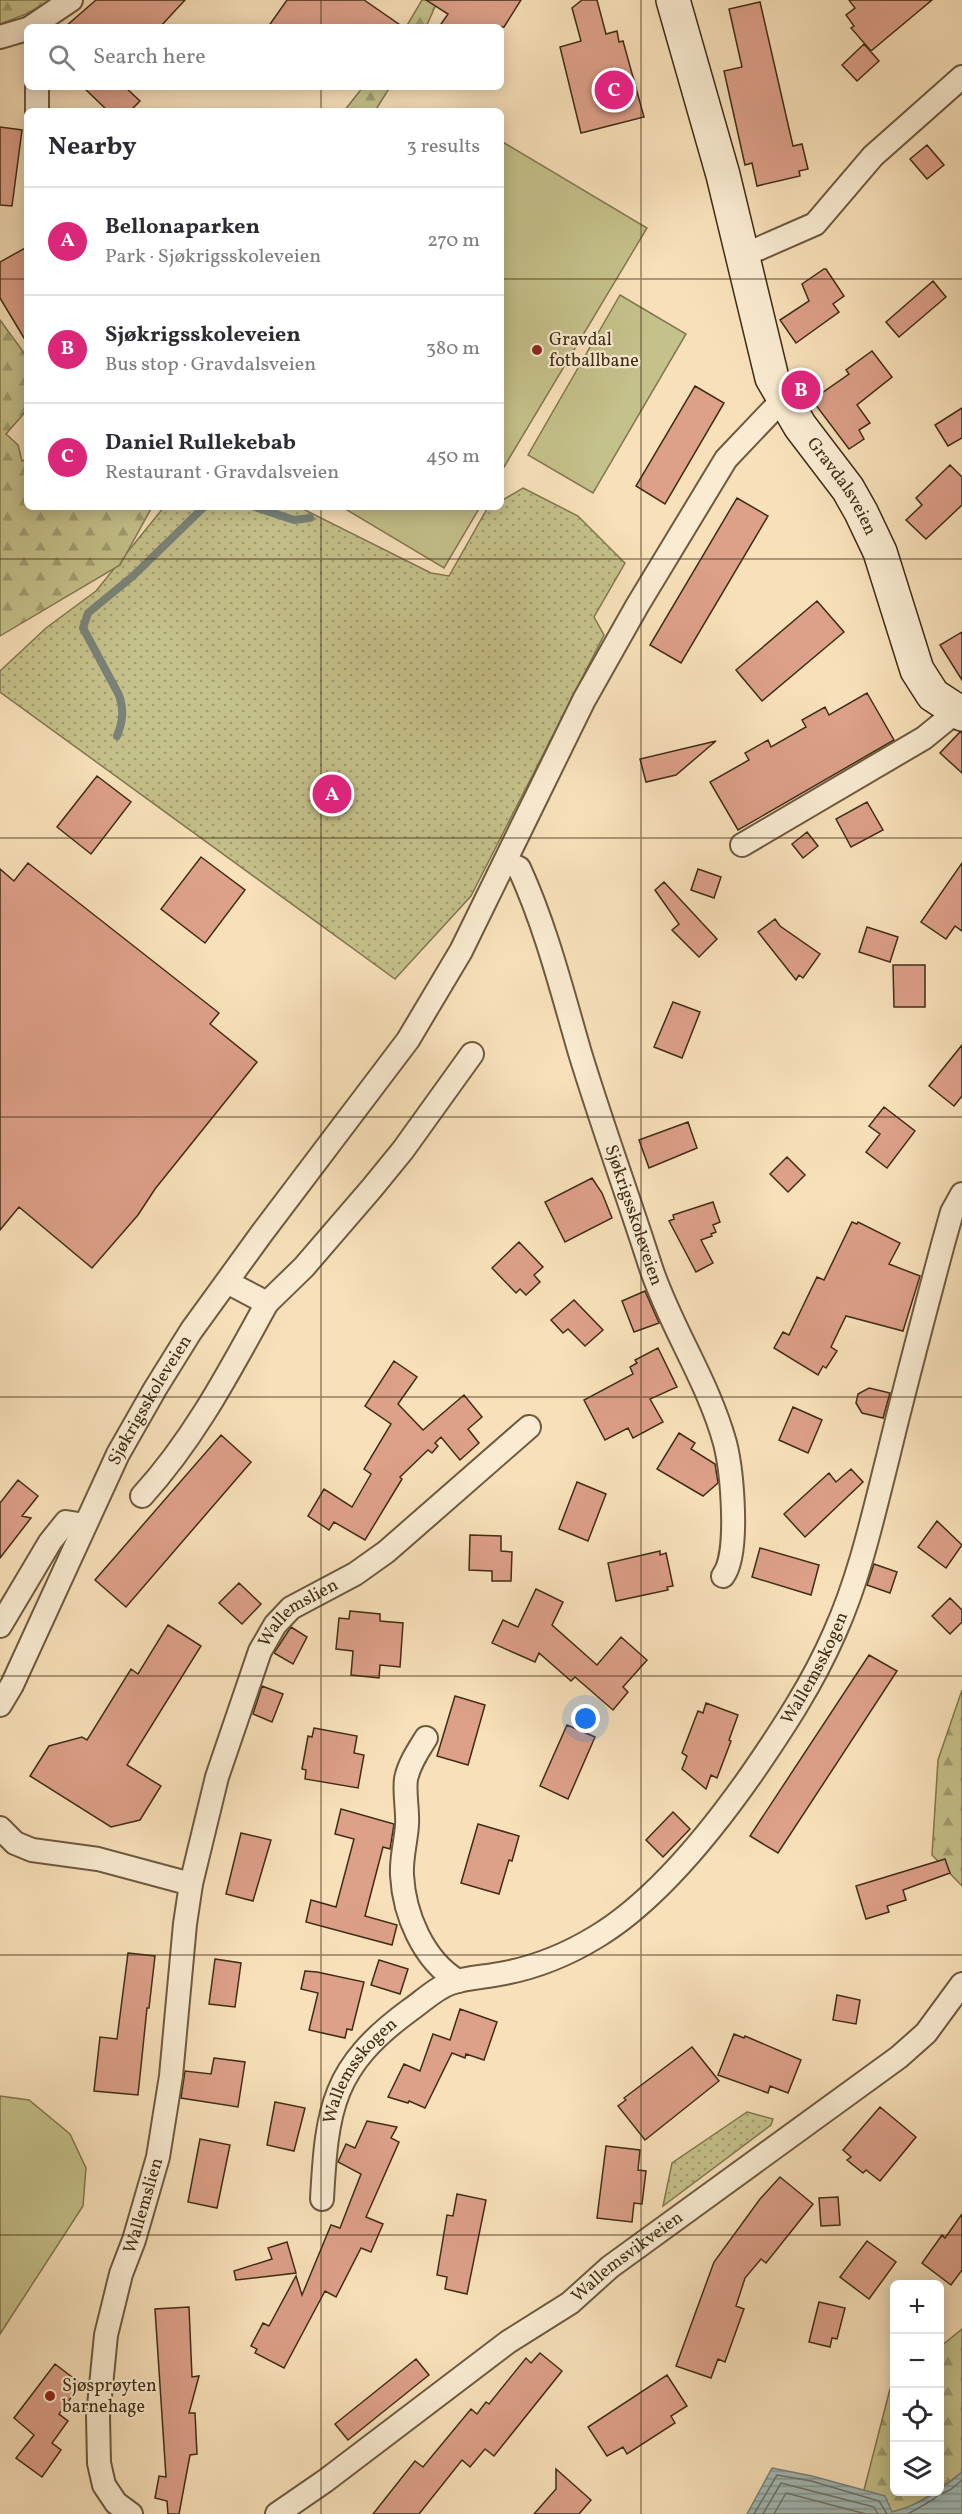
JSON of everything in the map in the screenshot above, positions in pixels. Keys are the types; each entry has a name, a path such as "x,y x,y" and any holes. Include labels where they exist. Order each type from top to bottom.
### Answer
{"main road":[{"name":"Gravdalsveien","path":"673,0 698,83 742,256 762,346 772,378 800,426 848,489 861,512 880,552 917,670 933,695 959,710"}],"street":[{"path":"35,24 71,0"},
{"path":"0,37 24,30"},
{"path":"742,256 815,224 873,156 962,76"},
{"path":"37,90 37,108"},
{"name":"Sjøkrigsskoleveien","path":"0,1705 12,1685 118,1454 154,1389 191,1331 408,1040 461,951 598,674 696,505 726,459 783,399"},
{"name":"Gravdalsveien","path":"742,845 924,738 959,710"},
{"name":"Sjøkrigsskoleveien","path":"505,862 519,868 529,891 567,1004 608,1142 652,1269 705,1390 725,1444 733,1487 732,1558 723,1576"},
{"path":"142,1496 179,1453 216,1394 267,1303 298,1274 372,1188 403,1150 472,1054"},
{"name":"Wallemsskogen","path":"322,2199 324,2151 333,2101 346,2074 363,2051 389,2025 444,1985 506,1973 550,1959 598,1936 620,1920 655,1890 694,1847 750,1777 788,1720 822,1661 857,1576 943,1244 952,1212 962,1194"},
{"path":"227,1282 267,1303"},
{"name":"Wallemslien","path":"131,2514 116,2503 104,2485 99,2463 98,2416 105,2336 112,2303 148,2197 164,2125 191,1884 217,1777 260,1651 275,1624 291,1608 355,1574 386,1552 528,1427"},
{"path":"0,1626 50,1542 66,1522 85,1525"},
{"path":"426,1738 413,1758 406,1780 408,1810 402,1874 405,1904 426,1949 437,1964 458,1981"},
{"path":"0,1828 15,1843 32,1850 98,1859 191,1884"},
{"name":"Wallemsvikveien","path":"284,2508 325,2481 508,2342 570,2302 610,2267 899,2057 926,2033 962,1984"},
{"path":"269,2514 284,2508"}],"green space":[{"path":"0,0 51,0 26,14 0,24"},
{"path":"422,0 438,0 427,24 408,24"},
{"path":"361,90 388,90 377,108 346,108"},
{"name":"Gravdal fotballbane","path":"504,143 647,228 504,467"},
{"path":"620,295 686,334 593,493 528,455"},
{"path":"0,320 24,353 24,413 6,434 18,445 22,461 24,460 24,510 150,510 120,565 0,636"},
{"path":"523,488 578,516 625,563 594,617 604,635 471,896 395,979 0,692 0,671 46,628 96,591 162,510 305,510 431,573 449,576 486,510 504,510 504,499"},
{"path":"347,510 478,510 444,568"},
{"path":"962,1690 962,1886 932,1855 938,1760"},
{"path":"0,2096 29,2100 70,2134 86,2168 83,2206 0,2334"},
{"path":"747,2112 773,2119 771,2125 663,2206 672,2163"},
{"path":"962,2329 962,2472 944,2486 944,2388 944,2344"},
{"path":"890,2389 890,2496 929,2496 908,2508 892,2512 864,2490"}],"water":[{"path":"772,2468 812,2476 885,2496 892,2512 930,2496 944,2496 944,2486 962,2472 962,2514 747,2514"}],"building":[{"path":"96,0 185,0 163,24 68,24"},
{"path":"287,0 364,0 399,24 270,24"},
{"path":"426,0 521,0 504,27 504,24 441,24 448,14"},
{"path":"582,0 597,0 606,34 617,31 619,42 623,41 644,117 581,133 560,47 581,41 572,8"},
{"path":"849,0 932,0 871,51 851,28 854,26 846,15 855,8"},
{"path":"760,2 793,146 802,144 808,169 799,171 800,176 757,186 752,163 745,165 724,71 742,67 729,9"},
{"path":"864,44 879,61 857,81 842,65"},
{"path":"86,90 128,90 140,101 133,108 105,108"},
{"path":"0,127 22,130 12,206 0,205"},
{"path":"927,145 944,165 927,179 910,159"},
{"path":"24,249 24,338 0,298 0,262"},
{"path":"824,269 844,296 833,304 839,312 796,343 780,320 809,301 802,284"},
{"path":"933,281 946,297 899,337 886,322"},
{"path":"872,351 892,377 857,405 870,423 859,430 864,439 849,449 812,400 849,374 846,370"},
{"path":"695,386 724,403 665,504 636,486"},
{"path":"962,408 962,438 948,446 935,425"},
{"path":"950,465 962,477 962,505 926,539 906,520 922,505 916,498"},
{"path":"737,498 768,516 681,663 650,645"},
{"path":"817,601 844,632 762,701 736,670"},
{"path":"962,632 962,680 940,645"},
{"path":"867,693 894,740 738,830 710,782 749,760 745,753 768,740 771,747 806,727 802,720 825,707 829,715"},
{"path":"960,732 962,733 962,773 940,753"},
{"path":"716,741 676,775 646,782 640,759"},
{"path":"97,776 131,802 91,854 57,827"},
{"path":"867,802 883,830 851,847 836,819"},
{"path":"807,832 818,846 803,858 792,844"},
{"path":"201,857 245,890 205,943 161,909"},
{"path":"28,863 219,1013 210,1024 257,1062 155,1189 138,1215 92,1268 19,1207 0,1230 0,869 14,881"},
{"path":"962,863 962,931 955,926 946,939 921,922"},
{"path":"698,869 721,877 714,898 691,890"},
{"path":"664,882 717,939 699,957 672,930 679,924 655,890"},
{"path":"775,919 780,926 820,954 803,978 799,975 796,980 758,932"},
{"path":"867,927 898,937 890,962 859,952"},
{"path":"893,965 925,965 925,1007 894,1007"},
{"path":"673,1002 700,1012 682,1058 654,1047"},
{"path":"962,1045 962,1096 954,1106 929,1086"},
{"path":"884,1107 915,1131 887,1168 866,1152 880,1134 869,1126"},
{"path":"688,1122 697,1148 649,1168 639,1140"},
{"path":"787,1157 805,1175 788,1192 770,1174"},
{"path":"592,1178 602,1193 612,1218 565,1242 545,1202"},
{"path":"713,1202 720,1222 713,1225 716,1232 711,1234 712,1236 701,1240 713,1263 696,1272 669,1221 674,1219 673,1215"},
{"path":"852,1222 857,1224 858,1222 900,1243 889,1264 920,1276 903,1331 846,1316 831,1347 837,1351 826,1368 823,1366 818,1375 774,1348 783,1332 789,1335 817,1277 824,1280"},
{"path":"519,1242 543,1267 534,1275 540,1282 526,1295 520,1289 516,1293 492,1268"},
{"path":"645,1291 659,1323 634,1332 622,1301"},
{"path":"574,1300 603,1330 585,1346 568,1329 563,1333 551,1320"},
{"path":"658,1348 677,1387 650,1399 663,1422 633,1438 628,1428 605,1440 584,1400 633,1374 630,1367 637,1363 635,1360"},
{"path":"394,1361 417,1377 398,1404 423,1430 464,1395 482,1417 468,1429 479,1443 460,1460 441,1437 435,1443 438,1446 432,1453 428,1450 400,1477 402,1479 365,1540 334,1522 329,1530 308,1516 324,1489 352,1507 371,1474 364,1469 391,1424 365,1406"},
{"path":"869,1388 890,1393 883,1418 862,1413 856,1403 858,1394"},
{"path":"793,1407 822,1420 808,1453 779,1440"},
{"path":"679,1433 695,1443 691,1449 715,1464 718,1483 703,1496 657,1469"},
{"path":"221,1435 251,1462 126,1607 95,1580"},
{"path":"851,1469 863,1482 805,1537 784,1514 829,1473 836,1482"},
{"path":"18,1480 38,1496 22,1516 31,1518 0,1558 0,1503"},
{"path":"577,1482 606,1494 588,1541 559,1529"},
{"path":"937,1521 962,1545 946,1568 918,1547"},
{"path":"470,1535 501,1536 501,1551 512,1552 511,1581 492,1581 492,1571 469,1570"},
{"path":"760,1548 819,1565 811,1595 752,1577"},
{"path":"660,1551 660,1555 666,1553 673,1586 667,1587 668,1590 616,1601 608,1563"},
{"path":"874,1564 897,1572 890,1593 867,1585"},
{"path":"239,1583 261,1604 242,1624 219,1603"},
{"path":"536,1589 563,1602 552,1625 597,1665 621,1637 647,1660 623,1687 628,1692 613,1710 575,1677 571,1681 539,1653 535,1662 492,1643 503,1620 518,1627"},
{"path":"950,1598 962,1610 962,1622 950,1634 932,1616"},
{"path":"350,1611 380,1614 380,1621 403,1623 400,1667 380,1665 379,1678 351,1675 353,1651 336,1649 339,1618 349,1619"},
{"path":"168,1625 201,1646 127,1765 161,1786 140,1820 111,1827 30,1776 49,1746 82,1737 87,1740 131,1669 138,1674"},
{"path":"291,1627 307,1637 293,1664 274,1653"},
{"path":"869,1655 897,1671 778,1853 750,1836"},
{"path":"262,1686 283,1694 272,1722 253,1714"},
{"path":"455,1696 485,1705 468,1765 437,1756"},
{"path":"706,1703 738,1715 717,1778 711,1775 706,1789 682,1769 687,1756 682,1753 698,1711 703,1713"},
{"path":"567,1725 595,1737 568,1799 540,1786"},
{"path":"314,1728 357,1736 354,1753 364,1755 358,1788 305,1779 306,1770 302,1769 308,1736 312,1737"},
{"path":"341,1809 394,1824 390,1849 383,1847 365,1916 397,1925 392,1945 306,1922 311,1900 336,1907 354,1839 335,1834"},
{"path":"673,1812 690,1829 663,1857 646,1840"},
{"path":"478,1824 519,1836 499,1894 461,1883"},
{"path":"241,1833 271,1840 253,1901 226,1894"},
{"path":"945,1859 950,1873 903,1890 906,1900 887,1906 889,1912 866,1919 856,1886"},
{"path":"128,1953 155,1956 138,2095 94,2091 100,2037 117,2039"},
{"path":"215,1959 241,1963 235,2007 209,2004"},
{"path":"379,1960 408,1969 400,1994 371,1985"},
{"path":"305,1971 364,1982 352,2030 347,2029 345,2038 309,2030 318,1993 301,1989"},
{"path":"837,1995 860,2000 856,2024 833,2020"},
{"path":"460,2009 497,2022 484,2060 466,2054 465,2058 452,2053 425,2108 409,2101 408,2103 388,2097 404,2064 420,2071 433,2034 450,2040"},
{"path":"734,2034 744,2038 745,2036 801,2060 788,2093 770,2086 768,2093 718,2075"},
{"path":"692,2047 719,2081 645,2140 618,2106 626,2100 624,2098"},
{"path":"214,2058 245,2062 238,2107 181,2098 185,2071 211,2074"},
{"path":"275,2102 305,2108 294,2151 267,2145"},
{"path":"880,2107 916,2137 880,2181 866,2170 863,2173 847,2160 851,2157 843,2150"},
{"path":"367,2121 397,2127 391,2138 399,2142 366,2217 383,2224 371,2252 361,2248 336,2297 325,2291 284,2368 255,2353 257,2349 251,2346 263,2323 269,2326 296,2276 302,2295 331,2225 340,2228 361,2174 338,2162 346,2144 355,2148"},
{"path":"200,2139 230,2145 217,2208 188,2202"},
{"path":"606,2146 640,2150 638,2170 646,2171 642,2204 634,2203 632,2222 597,2218"},
{"path":"780,2177 813,2204 766,2263 761,2259 745,2278 736,2306 744,2309 725,2362 718,2359 711,2378 676,2366 714,2262 760,2199"},
{"path":"457,2194 486,2200 467,2294 445,2289 447,2277 437,2275 447,2215 453,2216"},
{"path":"838,2197 840,2225 821,2226 819,2198"},
{"path":"962,2214 962,2270 951,2285 922,2263 942,2235 945,2238"},
{"path":"867,2241 896,2262 869,2299 840,2277"},
{"path":"287,2242 296,2273 236,2280 234,2271 272,2259 268,2248"},
{"path":"819,2302 845,2308 837,2339 832,2338 830,2347 809,2342"},
{"path":"189,2307 192,2377 199,2376 189,2413 195,2413 197,2454 190,2455 179,2514 168,2514 167,2501 155,2498 159,2476 166,2477 155,2309"},
{"path":"540,2353 562,2371 494,2456 485,2449 470,2467 462,2460 419,2514 373,2514 415,2461 423,2467 471,2409 477,2414 486,2402 489,2404 526,2358 531,2363"},
{"path":"416,2359 429,2375 348,2440 335,2424"},
{"path":"55,2364 81,2384 59,2414 68,2421 52,2443 61,2450 42,2477 16,2458 34,2435 14,2418"},
{"path":"667,2375 687,2406 671,2416 675,2423 627,2454 623,2447 607,2456 588,2427"},
{"path":"556,2469 591,2500 579,2514 534,2514 556,2489"}],"waterway":[{"path":"117,736 121,725 121,700 83,628 88,613 133,576 201,510"},
{"path":"264,510 294,520 310,518"}],"place":[{"name":"Daniel Rullekebab","path":"614,90"},
{"name":"Gravdal fotballbane","path":"537,350"},
{"name":"Sjøkrigsskoleveien","path":"801,390"},
{"name":"Bellonaparken","path":"332,794"},
{"name":"Sjøsprøyten barnehage","path":"50,2396"}]}
